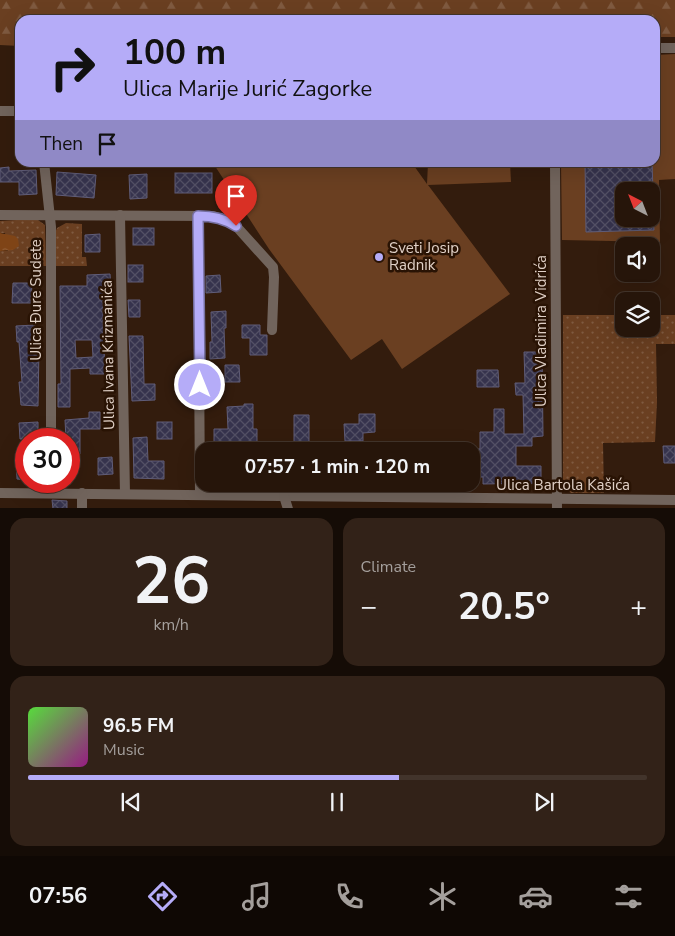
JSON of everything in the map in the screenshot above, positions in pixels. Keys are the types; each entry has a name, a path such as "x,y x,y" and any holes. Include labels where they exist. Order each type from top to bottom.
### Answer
{"street":[{"path":"660,48 675,48"},
{"path":"0,111 15,111"},
{"name":"Ulica Đure Sudete","path":"44,167 51,236 51,428"},
{"name":"Ulica Vladimira Vidrića","path":"555,167 557,504"},
{"path":"0,215 213,216 229,222 236,226 273,267 272,330"},
{"name":"Ulica Ivana Krizmanića","path":"120,215 125,494"},
{"path":"198,216 200,494"},
{"name":"Ulica Bartola Kašića","path":"0,493 15,493"},
{"path":"82,493 82,508"},
{"name":"Ulica Bartola Kašića","path":"82,493 200,494 557,504 675,500"},
{"path":"284,496 288,508"}],"green space":[{"path":"0,0 675,0 675,37 660,37 660,15 15,15 15,46 0,45"},
{"path":"675,54 675,179 659,180 659,182 615,182 615,228 660,228 660,237 615,237 615,241 562,240 561,167 660,167 660,55"},
{"name":"Sveti Josip Radnik","path":"216,167 415,167 427,184 428,167 510,167 511,182 428,185 510,294 402,369 382,339 351,360 269,249"},
{"path":"33,219 45,225 46,266 0,266 0,251 8,251 5,233 0,233 0,221"},
{"path":"66,223 82,224 82,257 86,257 87,266 56,266 55,233 57,228"},
{"path":"563,315 615,315 615,337 660,337 660,315 675,315 675,344 656,344 657,402 655,442 603,443 604,493 571,493 563,486"}],"water":[{"path":"0,233 15,236 18,239 19,246 13,250 0,251"}],"building":[{"path":"9,167 9,171 36,170 37,194 19,195 19,182 0,182 0,168"},
{"path":"585,167 652,167 653,182 615,182 615,228 654,228 654,230 586,232"},
{"path":"57,172 96,175 94,198 56,195"},
{"path":"175,173 212,173 212,193 175,193"},
{"path":"147,174 147,198 130,199 129,175"},
{"path":"133,228 154,228 154,245 133,245"},
{"path":"100,234 100,252 85,252 85,235"},
{"path":"128,265 143,265 143,282 128,282"},
{"path":"110,274 111,291 103,291 103,329 107,329 107,346 104,346 105,374 90,374 90,368 70,369 70,407 58,407 58,384 61,384 60,286 87,286 87,275","holes":["75,340 92,340 93,357 76,358"]},
{"path":"220,275 221,292 206,293 206,276"},
{"path":"13,283 32,283 31,303 12,303"},
{"path":"128,300 140,300 140,317 129,317"},
{"path":"226,311 226,328 224,328 225,358 210,359 210,342 212,342 211,312"},
{"path":"35,325 36,348 39,348 38,406 21,405 19,382 22,382 16,326"},
{"path":"242,325 260,325 260,335 267,335 267,355 250,355 250,338 242,338"},
{"path":"129,336 143,336 144,384 155,384 155,400 132,401"},
{"path":"524,352 542,352 543,436 532,437 532,446 516,446 516,466 541,466 541,483 483,484 483,477 480,477 480,432 494,432 494,409 504,409 504,434 524,434 523,395 516,395 515,383 525,383"},
{"path":"225,365 239,365 240,382 225,382"},
{"path":"477,370 498,370 499,387 477,387"},
{"path":"244,404 253,404 253,429 257,429 257,442 214,442 214,429 228,429 227,407 244,406"},
{"path":"89,412 100,412 100,429 65,428 65,420 89,418"},
{"path":"359,414 375,414 375,432 363,433 363,441 345,441 344,424 359,424"},
{"path":"294,415 309,415 309,442 294,442"},
{"path":"38,422 38,428 19,428 19,423"},
{"path":"157,422 172,422 172,439 157,439"},
{"path":"147,437 148,461 164,461 164,479 134,478 133,438"},
{"path":"663,446 675,446 675,463 664,463"},
{"path":"112,457 113,474 98,475 98,458"},
{"path":"52,500 67,501 67,508 53,508"}],"place":[{"name":"Sveti Josip Radnik","path":"379,257"}],"route":[{"path":"200,385 198,216 213,216 236,226"}]}
